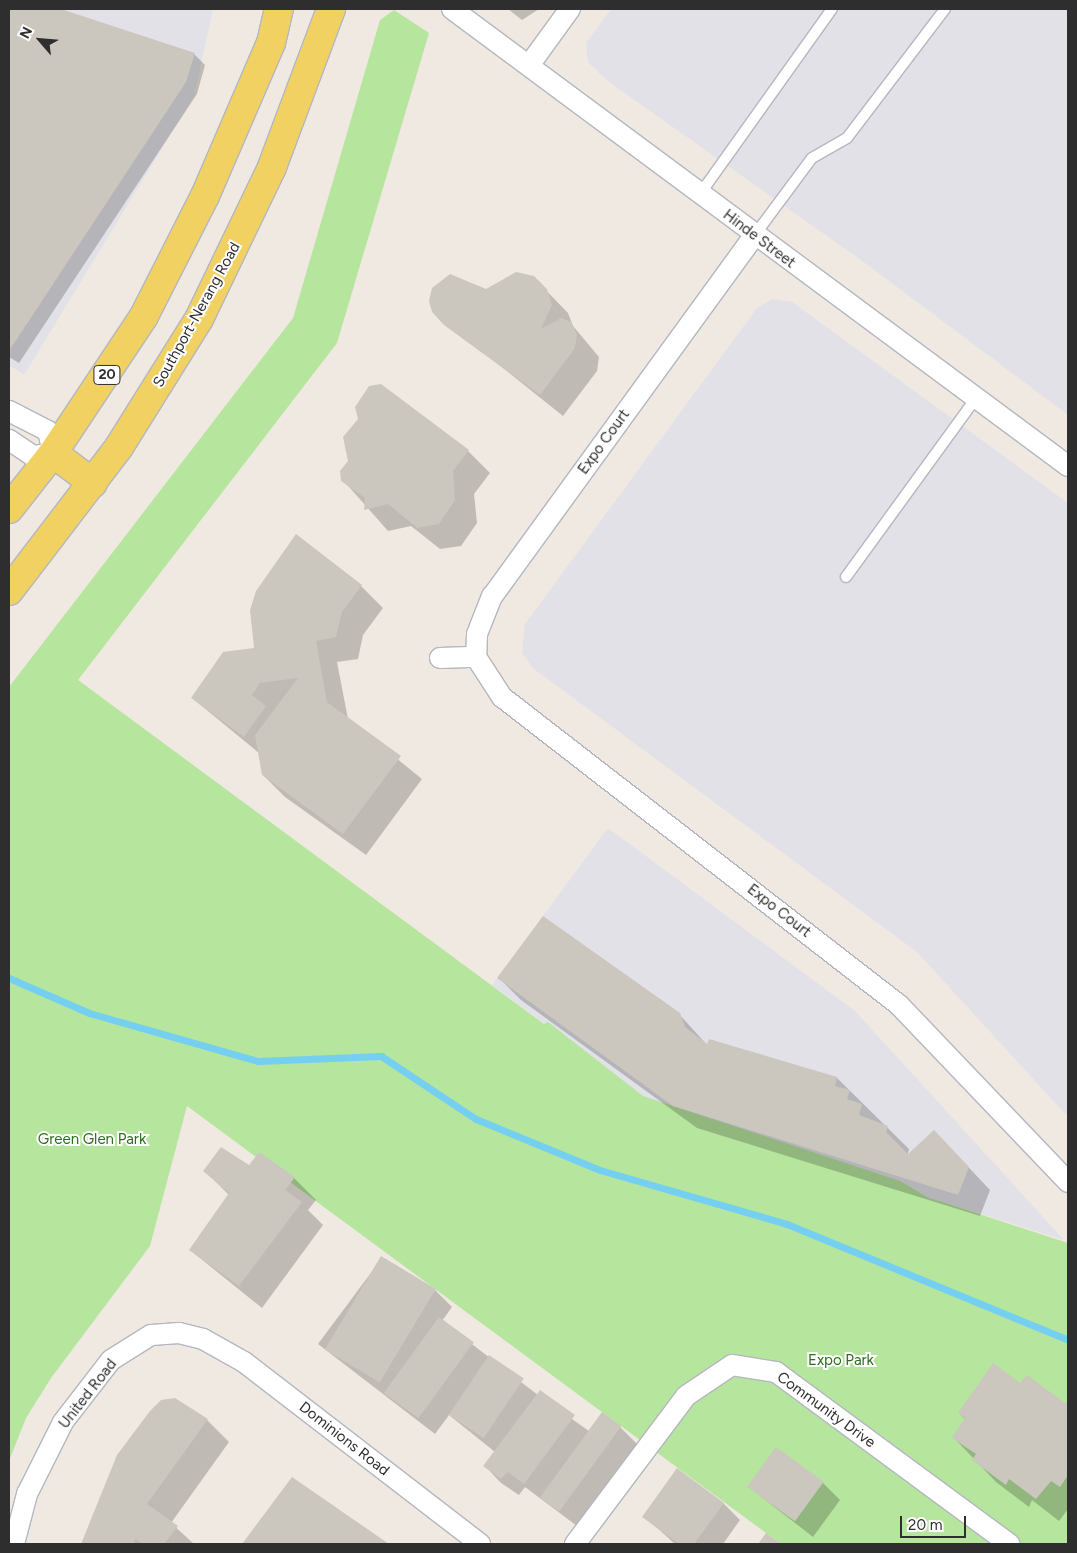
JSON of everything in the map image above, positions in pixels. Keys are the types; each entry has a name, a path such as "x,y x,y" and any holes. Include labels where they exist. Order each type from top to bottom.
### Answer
{"main road":[{"name":"20","path":"9,509 53,453 144,316 188,231 271,43 279,9"},
{"name":"Southport-Nerang Road","path":"9,591 93,483 142,414 225,269 272,168 331,9"},
{"path":"53,453 93,483"}],"street":[{"name":"Hinde Street","path":"452,9 530,64 754,236 1068,466"},
{"path":"530,64 570,9"},
{"name":"Expo Court","path":"754,236 492,596 477,634 476,657 502,697 899,1005 1068,1182"},
{"path":"9,411 48,431 53,453 33,456 9,440"},
{"path":"440,658 476,657"},
{"name":"United Road","path":"14,1544 26,1494 63,1422 111,1360 151,1335 179,1333 203,1339"},
{"name":"Dominions Road","path":"203,1339 244,1362 480,1544"},
{"name":"Community Drive","path":"575,1544 686,1396 732,1365 776,1372 1009,1544"}],"lane":[{"path":"700,194 832,9"},
{"path":"754,236 812,158 847,138 945,9"},
{"path":"846,577 976,398"}],"shaded area":[{"path":"9,9 213,9 194,96 24,375 9,365"},
{"path":"611,9 1068,9 1068,415 861,260 605,79 588,62 586,43"},
{"path":"772,299 792,302 1068,503 1068,1117 917,952 534,669 522,653 525,624 757,308"},
{"path":"608,828 855,1011 1064,1240 671,1117 492,985"}],"green space":[{"name":"Expo Park","path":"394,10 429,33 337,343 78,680 544,1024 548,1022 643,1096 900,1181 927,1197 1068,1243 1068,1544 781,1544 187,1106 150,1246 51,1378 26,1418 9,1461 9,687 293,318 380,20"}],"building":[{"path":"9,9 61,9 195,53 186,82 9,351"},
{"path":"516,272 534,276 547,289 552,305 541,329 561,318 571,322 577,334 575,348 540,395 444,325 432,312 429,301 432,288 450,274 486,289"},
{"path":"381,384 469,450 453,471 455,500 439,524 417,528 388,504 364,510 365,498 341,481 340,471 348,461 343,437 358,419 355,407 369,386"},
{"path":"296,534 362,585 342,612 336,637 316,641 327,702 401,756 343,834 262,775 255,735 298,678 260,683 252,695 266,706 244,737 191,698 223,652 254,648 250,610 256,591"},
{"path":"543,916 680,1013 685,1027 707,1044 709,1039 837,1077 835,1086 850,1090 847,1099 862,1104 859,1115 888,1126 886,1132 908,1154 934,1130 969,1167 958,1195 673,1106 497,978"},
{"path":"221,1147 249,1165 259,1152 295,1177 285,1190 302,1202 239,1286 189,1250 229,1193 203,1171"},
{"path":"381,1256 436,1289 380,1382 325,1349"},
{"path":"439,1317 474,1342 419,1418 384,1393"},
{"path":"489,1355 524,1378 484,1438 449,1415"},
{"path":"993,1363 1020,1383 1027,1375 1068,1405 1068,1475 1060,1487 1051,1481 1036,1499 1009,1479 1006,1485 972,1460 976,1454 952,1438 965,1418 958,1413"},
{"path":"540,1390 575,1415 524,1484 508,1472 501,1479 483,1466"},
{"path":"175,1398 208,1419 147,1504 178,1526 164,1544 143,1544 135,1539 134,1544 81,1544 117,1455 150,1411 161,1400"},
{"path":"602,1412 621,1426 559,1512 540,1498"},
{"path":"776,1447 824,1482 795,1521 747,1487"},
{"path":"677,1468 724,1503 694,1544 679,1544 642,1517"},
{"path":"292,1477 389,1544 242,1544"},
{"path":"766,1533 781,1544 758,1544"}],"waterway":[{"path":"9,978 89,1013 258,1061 381,1056 476,1119 600,1170 787,1224 1068,1340"}],"park label":[{"name":"Green Glen Park","path":"92,1140"}]}
